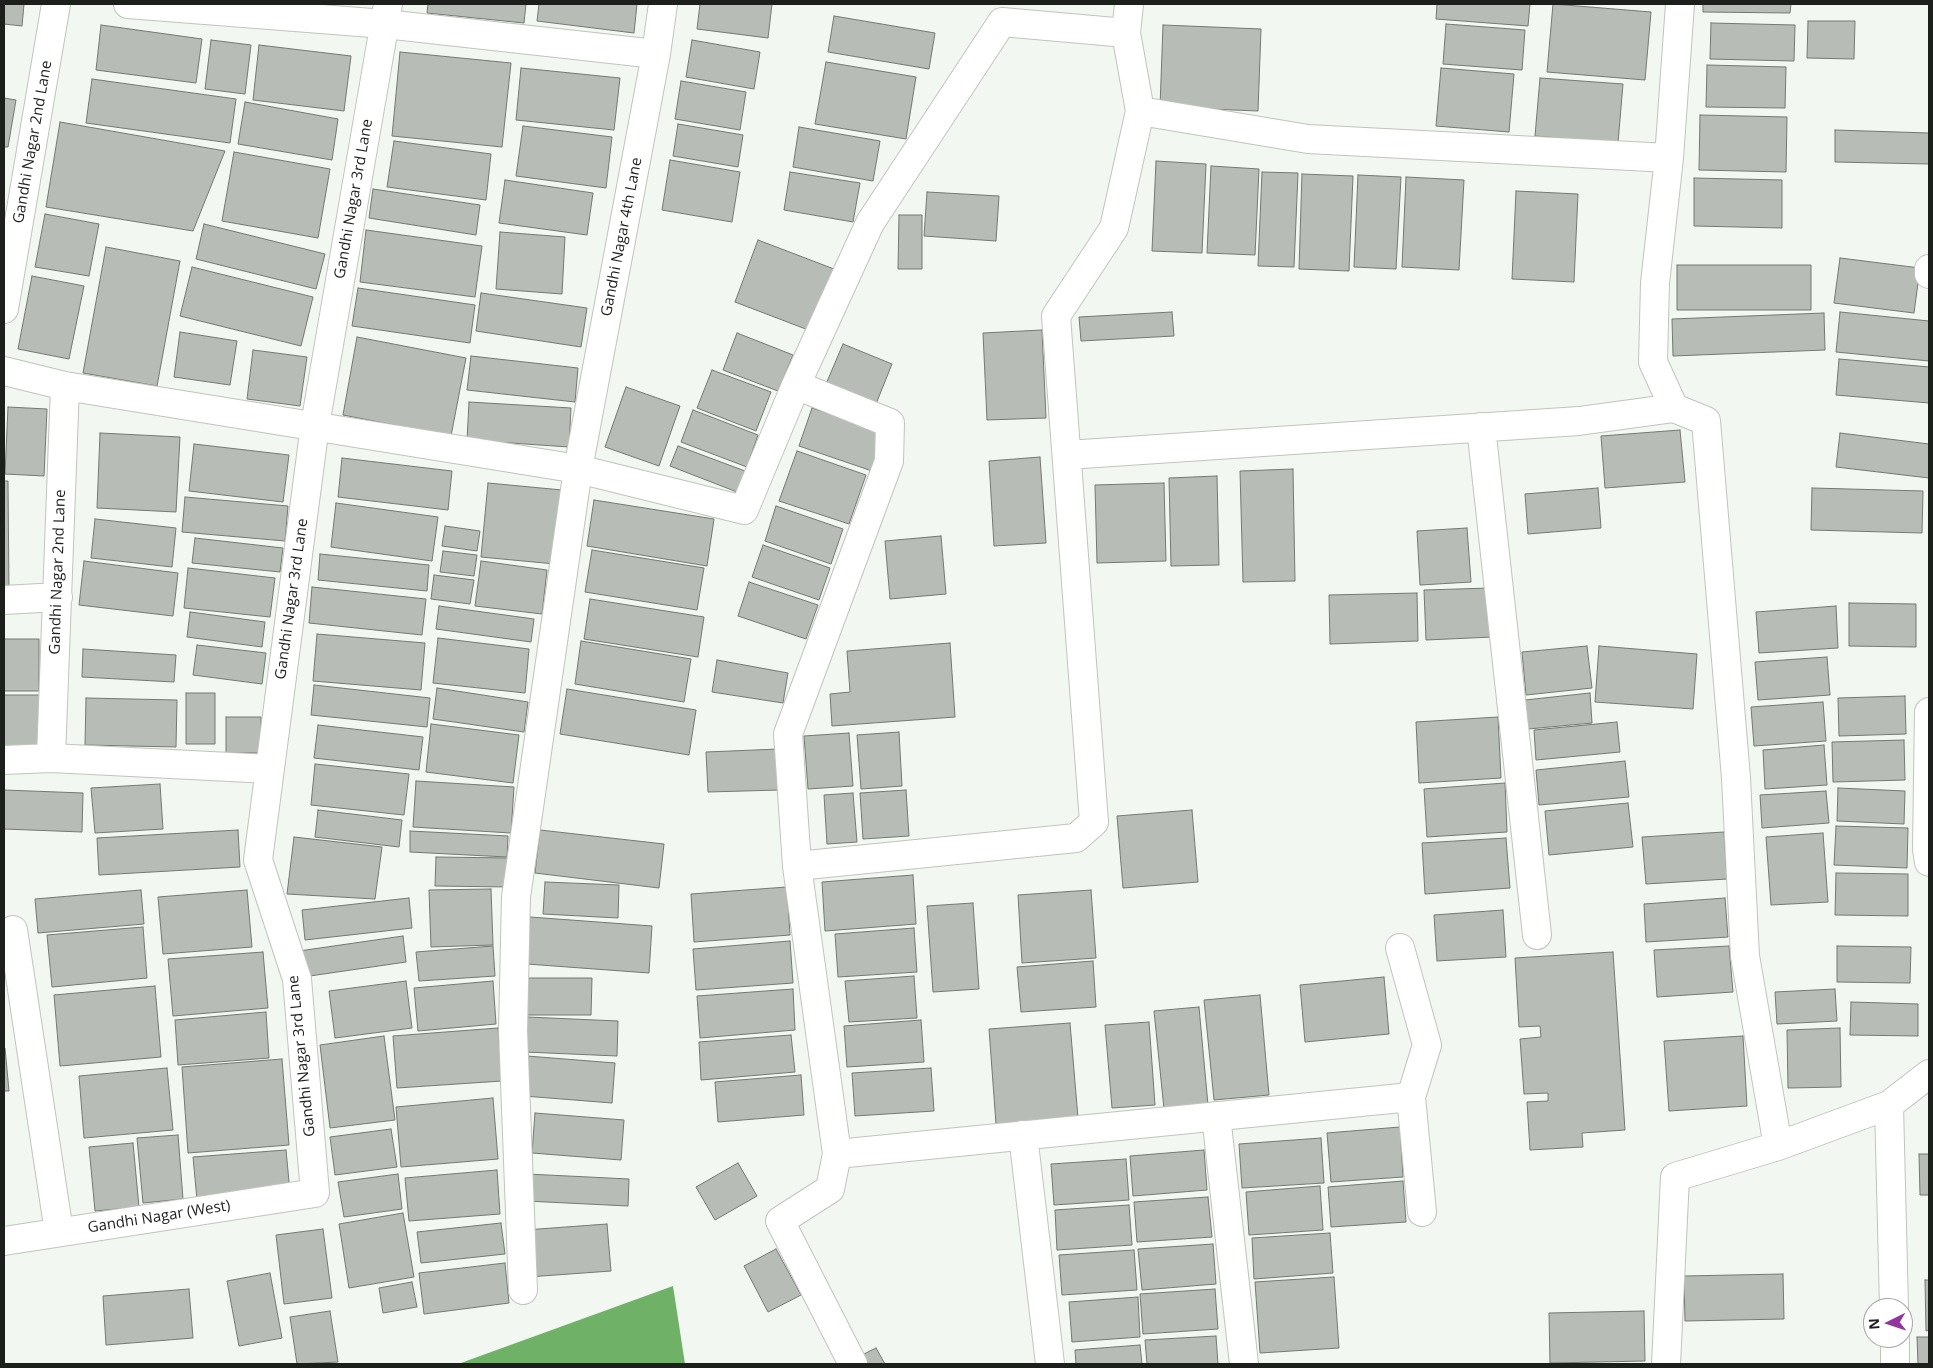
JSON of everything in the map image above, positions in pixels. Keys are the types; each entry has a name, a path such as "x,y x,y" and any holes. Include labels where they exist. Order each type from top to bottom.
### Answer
{"street":[{"name":"Gandhi Nagar 2nd Lane","path":"4,309 56,4"},
{"path":"128,4 386,14 656,54"},
{"name":"Gandhi Nagar 4th Lane","path":"523,1290 513,1031 516,897 578,469 656,54 663,4"},
{"path":"797,866 1076,838 1094,822 1056,316 1114,228 1140,111 1126,33 1129,4"},
{"path":"1674,408 1653,362 1655,283 1669,158 1680,4"},
{"name":"Gandhi Nagar 3rd Lane","path":"315,1193 297,979 258,860 315,425 386,14"},
{"path":"4,371 65,386 578,469 744,510 796,385 870,223 1002,22 1126,33"},
{"path":"1140,111 1308,139 1669,158"},
{"path":"1929,269 1929,274"},
{"path":"796,385 890,424 889,461 788,734 797,866 837,1154 830,1189 780,1221 854,1364"},
{"name":"Gandhi Nagar 2nd Lane","path":"51,758 65,386"},
{"path":"1067,455 1579,420 1674,408 1706,421 1736,778 1745,956 1778,1146"},
{"path":"1481,427 1537,935"},
{"path":"4,600 58,597"},
{"path":"1929,712 1927,849 1929,862"},
{"path":"4,760 51,758 270,769"},
{"path":"13,930 59,1232"},
{"path":"1400,948 1427,1044 1411,1097 1422,1212"},
{"path":"1666,1364 1675,1177 1778,1146 1889,1105 1929,1074"},
{"path":"837,1154 1411,1097"},
{"path":"1889,1105 1894,1298"},
{"path":"1216,1116 1244,1364"},
{"path":"1023,1135 1050,1364"},
{"name":"Gandhi Nagar (West)","path":"4,1241 315,1193"},
{"path":"1895,1348 1895,1364"}],"shaded area":[{"path":"673,1286 685,1364 458,1364"}],"building":[{"path":"4,4 24,4 22,26 4,24"},
{"path":"428,4 526,4 524,23 427,13"},
{"path":"539,4 637,4 634,33 537,21"},
{"path":"700,4 772,4 768,38 697,29"},
{"path":"1437,4 1530,4 1528,26 1436,19"},
{"path":"1553,4 1651,12 1645,80 1547,72"},
{"path":"1703,4 1791,4 1790,13 1703,12"},
{"path":"834,16 935,33 929,69 828,52"},
{"path":"1808,21 1855,21 1854,59 1807,58"},
{"path":"1711,23 1795,25 1794,61 1710,59"},
{"path":"1446,24 1525,30 1522,70 1443,64"},
{"path":"101,25 202,39 196,83 96,70"},
{"path":"1163,25 1261,29 1258,111 1160,107"},
{"path":"211,40 251,45 245,94 205,89"},
{"path":"692,40 760,52 754,89 686,77"},
{"path":"259,45 351,56 344,111 253,100"},
{"path":"400,52 511,63 502,147 392,136"},
{"path":"826,62 916,77 906,139 815,124"},
{"path":"1707,65 1786,67 1785,108 1706,107"},
{"path":"521,68 620,78 614,130 516,120"},
{"path":"1441,68 1514,74 1509,132 1436,126"},
{"path":"1540,78 1623,84 1618,143 1535,136"},
{"path":"92,79 236,99 230,143 86,123"},
{"path":"681,81 746,92 740,130 675,119"},
{"path":"4,98 16,100 8,147 4,147"},
{"path":"245,102 338,119 332,160 238,144"},
{"path":"1700,115 1787,117 1786,172 1699,170"},
{"path":"60,122 225,151 193,231 46,207"},
{"path":"678,124 743,135 738,167 673,156"},
{"path":"523,126 612,137 606,188 516,176"},
{"path":"799,127 880,141 873,181 793,167"},
{"path":"1835,130 1929,133 1929,164 1835,162"},
{"path":"394,141 491,154 486,200 387,187"},
{"path":"234,152 330,169 318,238 222,221"},
{"path":"670,160 740,172 732,222 662,210"},
{"path":"1156,161 1206,164 1202,253 1152,251"},
{"path":"1211,166 1259,169 1255,255 1207,253"},
{"path":"790,172 860,183 853,222 784,210"},
{"path":"1262,172 1298,173 1294,267 1258,266"},
{"path":"1302,174 1353,176 1349,271 1299,269"},
{"path":"1358,175 1401,177 1396,269 1354,267"},
{"path":"1406,177 1464,180 1459,270 1402,267"},
{"path":"1694,178 1782,180 1782,228 1694,226"},
{"path":"505,180 593,193 587,235 499,223"},
{"path":"373,189 480,205 476,235 369,218"},
{"path":"1516,191 1578,194 1574,282 1512,279"},
{"path":"927,192 999,196 996,241 924,236"},
{"path":"45,214 99,224 89,276 35,267"},
{"path":"899,215 922,215 922,269 898,269"},
{"path":"204,224 325,254 316,289 196,259"},
{"path":"366,230 482,246 475,297 360,282"},
{"path":"500,232 565,237 562,294 496,289"},
{"path":"758,240 834,269 811,331 735,302"},
{"path":"106,247 180,261 157,386 83,373"},
{"path":"1840,258 1920,268 1914,313 1834,303"},
{"path":"1677,265 1811,265 1811,310 1677,310"},
{"path":"192,267 313,297 301,346 180,316"},
{"path":"32,276 84,286 69,359 18,349"},
{"path":"358,288 475,305 470,343 352,326"},
{"path":"481,293 587,308 581,347 476,331"},
{"path":"1172,312 1174,336 1081,341 1079,317"},
{"path":"1840,312 1929,321 1929,361 1836,352"},
{"path":"1824,313 1825,350 1673,356 1672,319"},
{"path":"1042,330 1046,418 987,420 983,333"},
{"path":"180,332 237,341 230,385 174,377"},
{"path":"737,333 793,355 778,391 723,370"},
{"path":"357,337 466,358 451,436 343,415"},
{"path":"843,344 892,364 876,404 826,384"},
{"path":"253,350 307,357 300,406 247,399"},
{"path":"471,356 578,368 575,402 467,390"},
{"path":"1839,359 1929,367 1929,403 1836,395"},
{"path":"712,370 771,392 756,431 697,408"},
{"path":"626,387 680,406 659,466 605,447"},
{"path":"469,402 571,408 569,447 467,440"},
{"path":"8,407 47,409 44,476 5,474"},
{"path":"812,408 885,432 872,471 799,446"},
{"path":"693,410 758,435 747,467 681,442"},
{"path":"1680,430 1685,482 1605,488 1601,436"},
{"path":"100,433 180,437 176,512 97,508"},
{"path":"1840,433 1929,444 1929,478 1836,467"},
{"path":"194,444 289,455 283,502 189,491"},
{"path":"678,446 745,471 737,492 670,466"},
{"path":"797,451 866,475 849,524 779,501"},
{"path":"1040,457 1046,543 994,546 989,461"},
{"path":"342,458 452,471 448,510 338,497"},
{"path":"1293,469 1295,581 1243,582 1240,471"},
{"path":"1217,476 1219,565 1171,566 1169,478"},
{"path":"4,481 8,481 9,595 4,595"},
{"path":"488,483 562,490 555,564 481,557"},
{"path":"1164,483 1166,561 1097,563 1095,485"},
{"path":"1598,488 1601,528 1528,534 1525,494"},
{"path":"1812,488 1923,491 1922,533 1811,530"},
{"path":"185,497 288,506 285,541 182,532"},
{"path":"594,500 714,519 707,566 587,546"},
{"path":"336,503 438,517 432,561 331,547"},
{"path":"776,506 843,529 831,564 765,541"},
{"path":"95,519 176,528 172,567 91,558"},
{"path":"445,526 480,531 477,551 442,546"},
{"path":"1467,528 1471,582 1420,585 1417,531"},
{"path":"941,536 946,594 890,599 885,541"},
{"path":"195,538 283,548 280,572 192,563"},
{"path":"763,545 830,568 819,600 752,577"},
{"path":"592,550 704,568 697,610 585,592"},
{"path":"443,551 477,555 474,576 440,572"},
{"path":"320,554 429,565 427,591 318,580"},
{"path":"84,561 178,573 173,616 79,605"},
{"path":"481,561 547,570 542,614 475,606"},
{"path":"188,568 275,578 270,617 184,608"},
{"path":"434,575 474,580 470,604 431,599"},
{"path":"749,582 818,605 806,639 738,616"},
{"path":"312,587 426,599 422,635 309,623"},
{"path":"1491,588 1493,637 1426,640 1424,590"},
{"path":"1417,593 1418,641 1330,644 1329,595"},
{"path":"590,599 704,617 698,657 584,639"},
{"path":"1849,603 1916,604 1916,647 1849,646"},
{"path":"439,606 534,619 531,642 436,629"},
{"path":"1836,606 1838,648 1759,653 1756,612"},
{"path":"190,612 265,622 262,647 187,637"},
{"path":"317,634 425,643 421,690 313,681"},
{"path":"438,638 529,649 525,693 433,683"},
{"path":"4,639 39,639 39,691 4,691"},
{"path":"581,641 691,659 684,702 575,684"},
{"path":"950,643 955,717 832,726 830,694 850,692 847,651"},
{"path":"197,645 266,653 262,684 193,675"},
{"path":"1587,646 1592,688 1526,695 1522,652"},
{"path":"1599,646 1697,654 1693,709 1595,702"},
{"path":"83,649 176,655 174,682 82,677"},
{"path":"1827,657 1830,695 1758,700 1755,662"},
{"path":"717,660 788,673 783,703 712,692"},
{"path":"314,685 430,698 427,727 311,715"},
{"path":"437,688 528,702 524,732 433,719"},
{"path":"567,689 696,710 689,755 560,734"},
{"path":"186,693 215,693 215,744 186,744"},
{"path":"1590,693 1592,723 1528,729 1525,700"},
{"path":"4,695 43,695 44,750 4,751"},
{"path":"1905,696 1906,734 1839,736 1838,698"},
{"path":"86,698 177,700 176,747 85,745"},
{"path":"1823,702 1826,741 1754,746 1751,707"},
{"path":"226,717 261,717 261,753 226,753"},
{"path":"1498,717 1501,778 1419,783 1416,722"},
{"path":"1617,722 1620,752 1536,760 1534,730"},
{"path":"431,724 519,735 513,783 426,772"},
{"path":"318,725 423,737 419,770 314,758"},
{"path":"899,732 902,786 861,789 857,735"},
{"path":"849,733 853,786 808,789 804,736"},
{"path":"1904,740 1905,780 1833,782 1832,742"},
{"path":"1824,745 1827,785 1765,789 1763,750"},
{"path":"779,749 780,790 708,792 706,752"},
{"path":"1625,761 1629,797 1539,805 1536,770"},
{"path":"315,764 409,774 404,815 311,805"},
{"path":"416,781 514,787 511,833 413,827"},
{"path":"1505,783 1507,832 1427,837 1424,789"},
{"path":"160,784 163,829 95,833 91,788"},
{"path":"1838,788 1905,791 1904,824 1837,821"},
{"path":"4,790 83,793 82,832 4,829"},
{"path":"906,790 909,836 863,839 860,793"},
{"path":"1826,791 1829,823 1762,828 1760,795"},
{"path":"853,793 857,842 827,844 824,795"},
{"path":"1628,803 1633,847 1549,855 1545,811"},
{"path":"318,810 402,820 399,847 315,837"},
{"path":"1192,810 1198,882 1123,888 1117,816"},
{"path":"1836,826 1908,828 1907,868 1834,865"},
{"path":"238,830 240,867 99,875 97,838"},
{"path":"540,830 664,844 659,888 535,873"},
{"path":"410,831 508,836 507,857 410,852"},
{"path":"1724,832 1727,879 1646,884 1642,837"},
{"path":"1823,833 1828,902 1771,905 1766,837"},
{"path":"294,837 382,847 375,899 287,894"},
{"path":"1506,838 1510,888 1425,894 1422,843"},
{"path":"436,857 510,858 510,887 435,886"},
{"path":"1836,873 1908,874 1908,916 1835,915"},
{"path":"913,875 916,924 825,931 822,882"},
{"path":"545,882 619,885 618,918 543,914"},
{"path":"787,887 790,935 694,942 691,894"},
{"path":"491,889 493,945 431,947 429,890"},
{"path":"141,890 144,924 38,933 35,899"},
{"path":"247,890 252,947 163,954 158,897"},
{"path":"1091,890 1096,958 1022,963 1018,895"},
{"path":"409,898 412,928 305,940 302,910"},
{"path":"1725,898 1728,937 1646,942 1644,904"},
{"path":"973,903 979,989 933,992 927,906"},
{"path":"1503,910 1506,957 1437,961 1434,915"},
{"path":"530,917 652,926 649,973 527,964"},
{"path":"143,927 147,978 52,987 47,935"},
{"path":"914,928 917,972 838,977 835,934"},
{"path":"403,936 406,962 303,977 299,951"},
{"path":"790,941 793,983 696,990 693,949"},
{"path":"493,946 495,976 419,981 416,952"},
{"path":"1729,946 1733,992 1657,997 1654,950"},
{"path":"1837,946 1911,947 1910,983 1837,982"},
{"path":"263,952 268,1008 173,1016 168,959"},
{"path":"1613,952 1625,1130 1582,1133 1583,1147 1530,1150 1527,1102 1548,1101 1548,1093 1524,1094 1520,1039 1541,1037 1540,1026 1519,1027 1515,958"},
{"path":"1093,961 1096,1007 1021,1012 1017,967"},
{"path":"914,976 917,1018 849,1022 845,981"},
{"path":"1384,977 1389,1034 1305,1042 1300,985"},
{"path":"524,978 592,978 591,1015 524,1015"},
{"path":"406,981 412,1028 335,1038 329,991"},
{"path":"493,981 496,1024 418,1031 414,988"},
{"path":"155,986 161,1057 60,1066 54,995"},
{"path":"793,989 795,1030 700,1038 697,996"},
{"path":"1835,989 1837,1021 1777,1024 1775,992"},
{"path":"1260,995 1269,1095 1214,1100 1204,1000"},
{"path":"1851,1002 1918,1004 1918,1036 1850,1035"},
{"path":"1199,1007 1208,1105 1164,1109 1154,1011"},
{"path":"266,1012 269,1058 178,1065 175,1020"},
{"path":"527,1017 618,1021 617,1056 525,1052"},
{"path":"921,1020 924,1062 847,1067 844,1026"},
{"path":"1149,1022 1155,1105 1112,1108 1105,1025"},
{"path":"1070,1023 1078,1118 996,1124 989,1029"},
{"path":"498,1028 502,1081 397,1088 393,1036"},
{"path":"1840,1028 1841,1087 1788,1088 1787,1030"},
{"path":"791,1035 795,1072 701,1080 699,1042"},
{"path":"384,1036 395,1120 330,1128 320,1045"},
{"path":"1743,1036 1747,1106 1669,1111 1664,1041"},
{"path":"5,1048 9,1091 4,1091"},
{"path":"527,1056 615,1063 612,1103 524,1096"},
{"path":"282,1059 289,1145 188,1153 182,1067"},
{"path":"167,1068 173,1130 84,1138 79,1076"},
{"path":"931,1068 934,1111 855,1116 852,1073"},
{"path":"801,1075 804,1115 718,1122 715,1082"},
{"path":"493,1098 498,1159 401,1167 396,1107"},
{"path":"535,1113 624,1120 621,1160 532,1153"},
{"path":"1400,1127 1403,1177 1331,1182 1327,1133"},
{"path":"391,1129 397,1167 335,1175 330,1137"},
{"path":"178,1135 183,1199 143,1203 137,1138"},
{"path":"1321,1138 1324,1183 1242,1188 1239,1144"},
{"path":"133,1143 139,1207 95,1211 89,1147"},
{"path":"286,1150 290,1192 197,1200 193,1157"},
{"path":"1204,1150 1207,1190 1133,1196 1130,1156"},
{"path":"1919,1154 1929,1154 1929,1195 1920,1195"},
{"path":"1126,1159 1129,1200 1054,1205 1051,1164"},
{"path":"738,1163 757,1196 715,1220 696,1187"},
{"path":"497,1170 500,1214 409,1221 405,1178"},
{"path":"398,1174 402,1209 344,1217 338,1182"},
{"path":"527,1174 629,1179 628,1206 526,1201"},
{"path":"1403,1181 1406,1222 1331,1227 1328,1187"},
{"path":"1320,1186 1323,1230 1249,1235 1246,1192"},
{"path":"1208,1197 1212,1237 1137,1242 1134,1202"},
{"path":"1129,1205 1132,1245 1057,1250 1055,1210"},
{"path":"403,1213 414,1277 349,1288 339,1224"},
{"path":"501,1223 505,1254 421,1263 417,1232"},
{"path":"607,1224 611,1271 528,1277 525,1230"},
{"path":"323,1229 332,1298 284,1304 276,1235"},
{"path":"1330,1233 1333,1273 1254,1279 1252,1238"},
{"path":"1213,1244 1216,1284 1142,1290 1138,1249"},
{"path":"776,1249 801,1295 768,1312 744,1266"},
{"path":"1134,1250 1137,1290 1062,1295 1059,1255"},
{"path":"505,1263 509,1303 424,1314 419,1273"},
{"path":"270,1273 282,1338 239,1346 227,1281"},
{"path":"1783,1274 1784,1319 1685,1321 1684,1276"},
{"path":"1334,1277 1339,1348 1260,1353 1255,1282"},
{"path":"1925,1280 1929,1280 1929,1330 1926,1331"},
{"path":"412,1282 417,1307 383,1313 379,1288"},
{"path":"189,1289 193,1338 106,1345 103,1296"},
{"path":"1215,1289 1218,1329 1143,1334 1140,1294"},
{"path":"1138,1297 1140,1337 1072,1342 1069,1302"},
{"path":"330,1311 338,1362 297,1364 290,1317"},
{"path":"1644,1311 1645,1361 1550,1363 1549,1313"},
{"path":"1216,1336 1218,1364 1147,1364 1145,1340"},
{"path":"1917,1337 1929,1337 1929,1364 1918,1364"},
{"path":"1140,1345 1142,1364 1076,1364 1075,1350"},
{"path":"876,1348 885,1364 867,1364 862,1355"}]}
